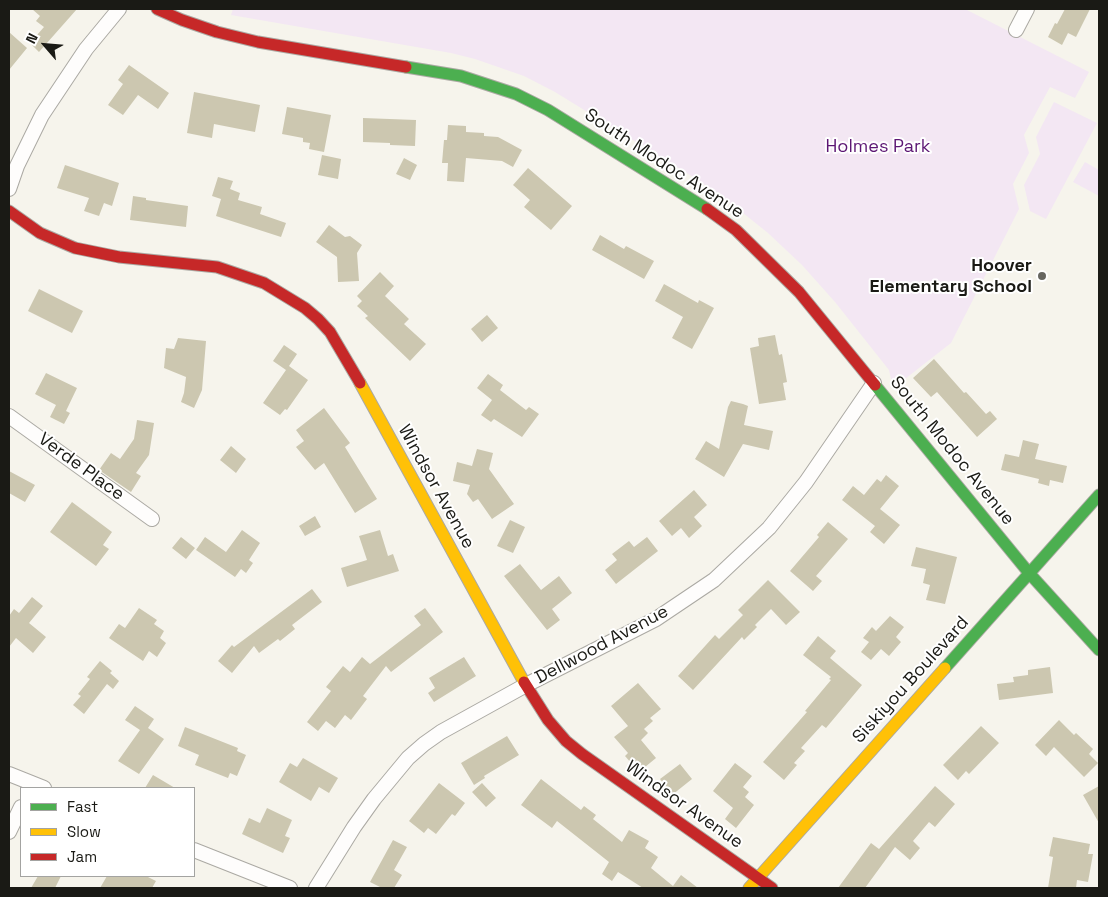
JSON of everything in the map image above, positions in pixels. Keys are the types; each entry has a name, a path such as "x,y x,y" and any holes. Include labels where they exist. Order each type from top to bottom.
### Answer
{"street":[{"path":"9,189 17,166 42,115 86,49 119,9"},
{"name":"South Modoc Avenue","path":"157,9 217,32 258,42 461,76 491,84 548,110 696,201 736,230 767,258 799,292 1029,573 1099,650"},
{"path":"1016,30 1027,9"},
{"name":"Windsor Avenue","path":"9,211 40,234 88,252 118,257 217,267 241,274 264,283 305,308 318,319 330,332 342,351 526,685 548,720 566,741 772,888"},
{"name":"Dellwood Avenue","path":"316,888 374,799 408,758 441,732 526,685 656,619 714,580 770,528 806,482 874,383"},
{"name":"Verde Place","path":"9,416 152,519"},
{"name":"Siskiyou Boulevard","path":"750,888 1099,495"},
{"path":"9,774 36,787"},
{"path":"9,832 20,810"},
{"path":"195,850 290,888"}],"green space":[{"name":"Holmes Park","path":"233,9 965,9 1089,72 1075,98 1050,87 1024,135 1029,153 1013,184 1019,209 951,343 896,386 891,379 889,370 835,302 802,265 768,233 698,180 555,92 524,76 475,59 451,53 231,15"},
{"path":"1054,102 1097,123 1046,219 1030,211 1024,185 1040,154 1036,137"},
{"path":"1085,162 1099,170 1099,196 1073,182"}],"building":[{"path":"32,9 77,9 39,52 30,43 44,27 36,21 40,16"},
{"path":"1065,9 1090,9 1076,37 1068,33 1062,45 1048,37"},
{"path":"9,32 27,48 9,70"},
{"path":"129,65 169,93 158,109 138,95 123,115 108,105 123,84 118,80"},
{"path":"194,92 260,105 255,132 214,124 212,138 187,133"},
{"path":"287,107 331,115 324,152 309,149 310,143 303,142 303,138 282,134"},
{"path":"363,118 416,120 415,146 363,142"},
{"path":"448,125 466,126 466,132 484,133 484,136 498,137 522,150 513,167 502,161 466,158 464,182 447,181 448,163 442,163 444,140 447,140"},
{"path":"322,155 341,159 338,179 318,175"},
{"path":"404,158 417,165 410,180 396,174"},
{"path":"65,165 119,183 112,206 104,203 99,216 84,211 89,198 57,188"},
{"path":"528,168 572,206 551,230 524,207 530,200 513,185"},
{"path":"218,177 233,181 230,189 240,193 238,200 262,207 260,214 286,223 281,237 216,216 221,199 212,196"},
{"path":"133,196 146,198 146,200 188,206 186,227 130,220"},
{"path":"329,225 345,237 350,236 362,245 357,253 359,281 338,282 337,257 316,242"},
{"path":"600,235 624,249 626,246 654,261 644,279 592,250"},
{"path":"380,272 394,286 385,296 409,319 404,324 426,344 410,361 365,318 368,316 357,306 362,301 357,296"},
{"path":"664,284 698,303 699,300 714,308 692,349 672,338 683,317 655,301"},
{"path":"39,289 83,311 72,333 28,311"},
{"path":"487,315 498,328 482,342 471,329"},
{"path":"775,335 779,355 782,354 787,382 783,383 786,400 759,404 750,348 759,346 758,338"},
{"path":"178,338 206,341 202,390 194,408 181,402 186,377 164,368 166,348 174,349"},
{"path":"284,345 297,354 289,366 308,380 287,410 285,409 280,415 263,403 286,370 273,361"},
{"path":"934,359 964,393 966,392 986,414 990,411 997,419 977,437 937,392 931,397 913,378"},
{"path":"46,373 77,388 66,411 70,413 64,424 50,417 56,405 35,394"},
{"path":"488,374 503,385 500,390 526,410 529,407 539,414 522,437 494,419 491,422 481,415 492,400 477,388"},
{"path":"731,401 748,406 744,425 773,431 769,450 743,444 724,477 695,459 706,441 719,449"},
{"path":"324,408 350,443 345,447 377,499 355,513 324,463 315,470 296,447 304,441 296,430"},
{"path":"137,420 154,423 149,455 136,473 141,476 131,492 99,470 111,453 120,459 134,439"},
{"path":"1023,440 1039,444 1035,459 1067,466 1063,483 1050,480 1049,486 1038,483 1039,479 1001,470 1005,454 1019,457"},
{"path":"231,446 246,459 236,473 220,460"},
{"path":"477,449 493,453 489,469 514,504 492,519 478,499 473,502 467,494 470,485 453,481 457,462 472,466"},
{"path":"9,471 35,485 25,502 9,493"},
{"path":"886,475 899,486 880,509 900,525 884,544 870,532 875,526 842,500 853,486 864,495 877,479 881,482"},
{"path":"694,490 707,505 694,517 702,526 689,538 681,528 672,536 659,521"},
{"path":"72,502 112,532 103,545 109,549 96,566 50,532"},
{"path":"315,516 321,527 305,536 299,526"},
{"path":"510,520 525,527 513,553 497,546"},
{"path":"828,522 848,539 816,576 822,581 813,591 790,571 819,537 817,535"},
{"path":"242,530 260,543 249,560 253,563 246,573 241,569 235,577 196,550 205,537 226,552"},
{"path":"380,530 388,556 393,554 399,571 347,587 341,568 367,560 359,536"},
{"path":"181,537 195,548 186,559 172,548"},
{"path":"647,537 658,551 616,584 605,570 617,560 612,554 629,541 634,547"},
{"path":"916,547 957,557 945,604 926,600 930,585 923,583 926,569 911,566"},
{"path":"520,564 541,590 559,576 572,593 552,609 560,620 547,630 504,576"},
{"path":"768,580 800,612 786,625 771,609 755,625 757,627 744,640 742,637 693,690 678,676 715,635 719,639 743,615 738,610"},
{"path":"312,589 322,602 292,625 295,629 280,641 278,639 259,653 254,646 232,673 218,661 232,645 234,647"},
{"path":"32,597 43,606 29,623 46,637 33,653 16,638 9,647 9,616 14,609 19,613"},
{"path":"139,608 157,620 154,624 164,631 160,638 166,643 157,657 149,651 143,661 109,638 119,624 125,628"},
{"path":"425,608 443,632 391,672 386,666 363,696 367,699 351,720 345,715 335,728 326,721 318,731 307,722 331,691 326,687 343,666 350,672 362,657 370,664 421,625 414,616"},
{"path":"890,616 904,627 896,637 901,642 889,656 881,649 871,660 861,652 869,642 863,638 872,627 876,631"},
{"path":"818,636 836,651 830,658 862,685 826,728 822,725 801,748 805,751 794,763 797,765 784,780 763,762 807,712 805,711 831,680 829,679 831,677 803,655"},
{"path":"464,657 476,676 434,702 428,693 435,688 429,678"},
{"path":"100,661 112,671 110,673 119,681 113,689 107,684 84,714 73,705 81,696 78,694 90,679 87,677"},
{"path":"1050,667 1053,693 999,700 997,684 1014,682 1013,677 1028,675 1028,670"},
{"path":"638,683 661,709 650,718 653,721 644,729 648,733 641,740 656,758 639,772 625,756 628,753 614,737 628,726 611,706"},
{"path":"135,706 154,719 148,728 164,739 139,774 118,761 140,730 125,720"},
{"path":"1059,720 1074,735 1076,733 1093,749 1089,754 1098,763 1084,777 1054,747 1046,756 1035,745"},
{"path":"981,726 999,743 969,774 966,771 958,780 943,765"},
{"path":"185,727 238,748 237,751 246,755 237,776 230,773 228,778 195,765 199,755 178,746"},
{"path":"507,736 519,755 484,776 485,778 474,785 461,763"},
{"path":"303,758 338,778 329,793 319,787 311,801 279,782 290,763 297,767"},
{"path":"735,763 752,776 743,787 749,792 745,797 754,805 736,828 725,819 733,808 713,791"},
{"path":"680,764 692,779 672,795 660,779"},
{"path":"153,775 173,787 146,787"},
{"path":"541,779 581,810 584,806 596,815 593,819 622,842 629,830 649,841 645,848 658,857 651,868 673,886 681,875 698,888 643,888 618,872 612,881 602,874 609,862 557,821 552,828 521,805"},
{"path":"439,783 465,803 455,816 452,814 436,834 428,828 424,833 409,821"},
{"path":"482,783 496,798 486,807 472,792"},
{"path":"935,786 955,804 935,827 929,822 913,841 920,848 910,860 895,847 865,888 838,888 871,843 879,849"},
{"path":"1099,786 1099,823 1083,795"},
{"path":"267,808 292,820 285,836 290,838 283,853 242,834 249,818 260,823"},
{"path":"1053,837 1090,844 1088,854 1093,854 1088,882 1077,880 1076,888 1048,888 1053,857 1049,856"},
{"path":"393,840 407,847 394,870 402,875 394,888 382,888 370,882"},
{"path":"37,877 60,877 55,888 31,888"},
{"path":"106,877 148,877 156,881 152,888 100,888"}],"traffic: fast":[{"path":"406,67 461,76 516,94 548,110 707,209"},
{"path":"875,385 1029,573 1099,650"},
{"path":"945,668 1099,495"}],"traffic: slow":[{"path":"360,383 524,682"},
{"path":"749,888 945,668"}],"traffic: jam":[{"path":"157,9 217,32 258,42 406,67"},
{"path":"707,209 736,230 799,292 875,385"},
{"path":"9,211 40,233 75,248 119,257 217,267 264,283 305,308 318,319 330,332 360,383"},
{"path":"524,682 548,720 566,741 772,888"}],"place":[{"name":"Hoover Elementary School","path":"1042,276"}]}
